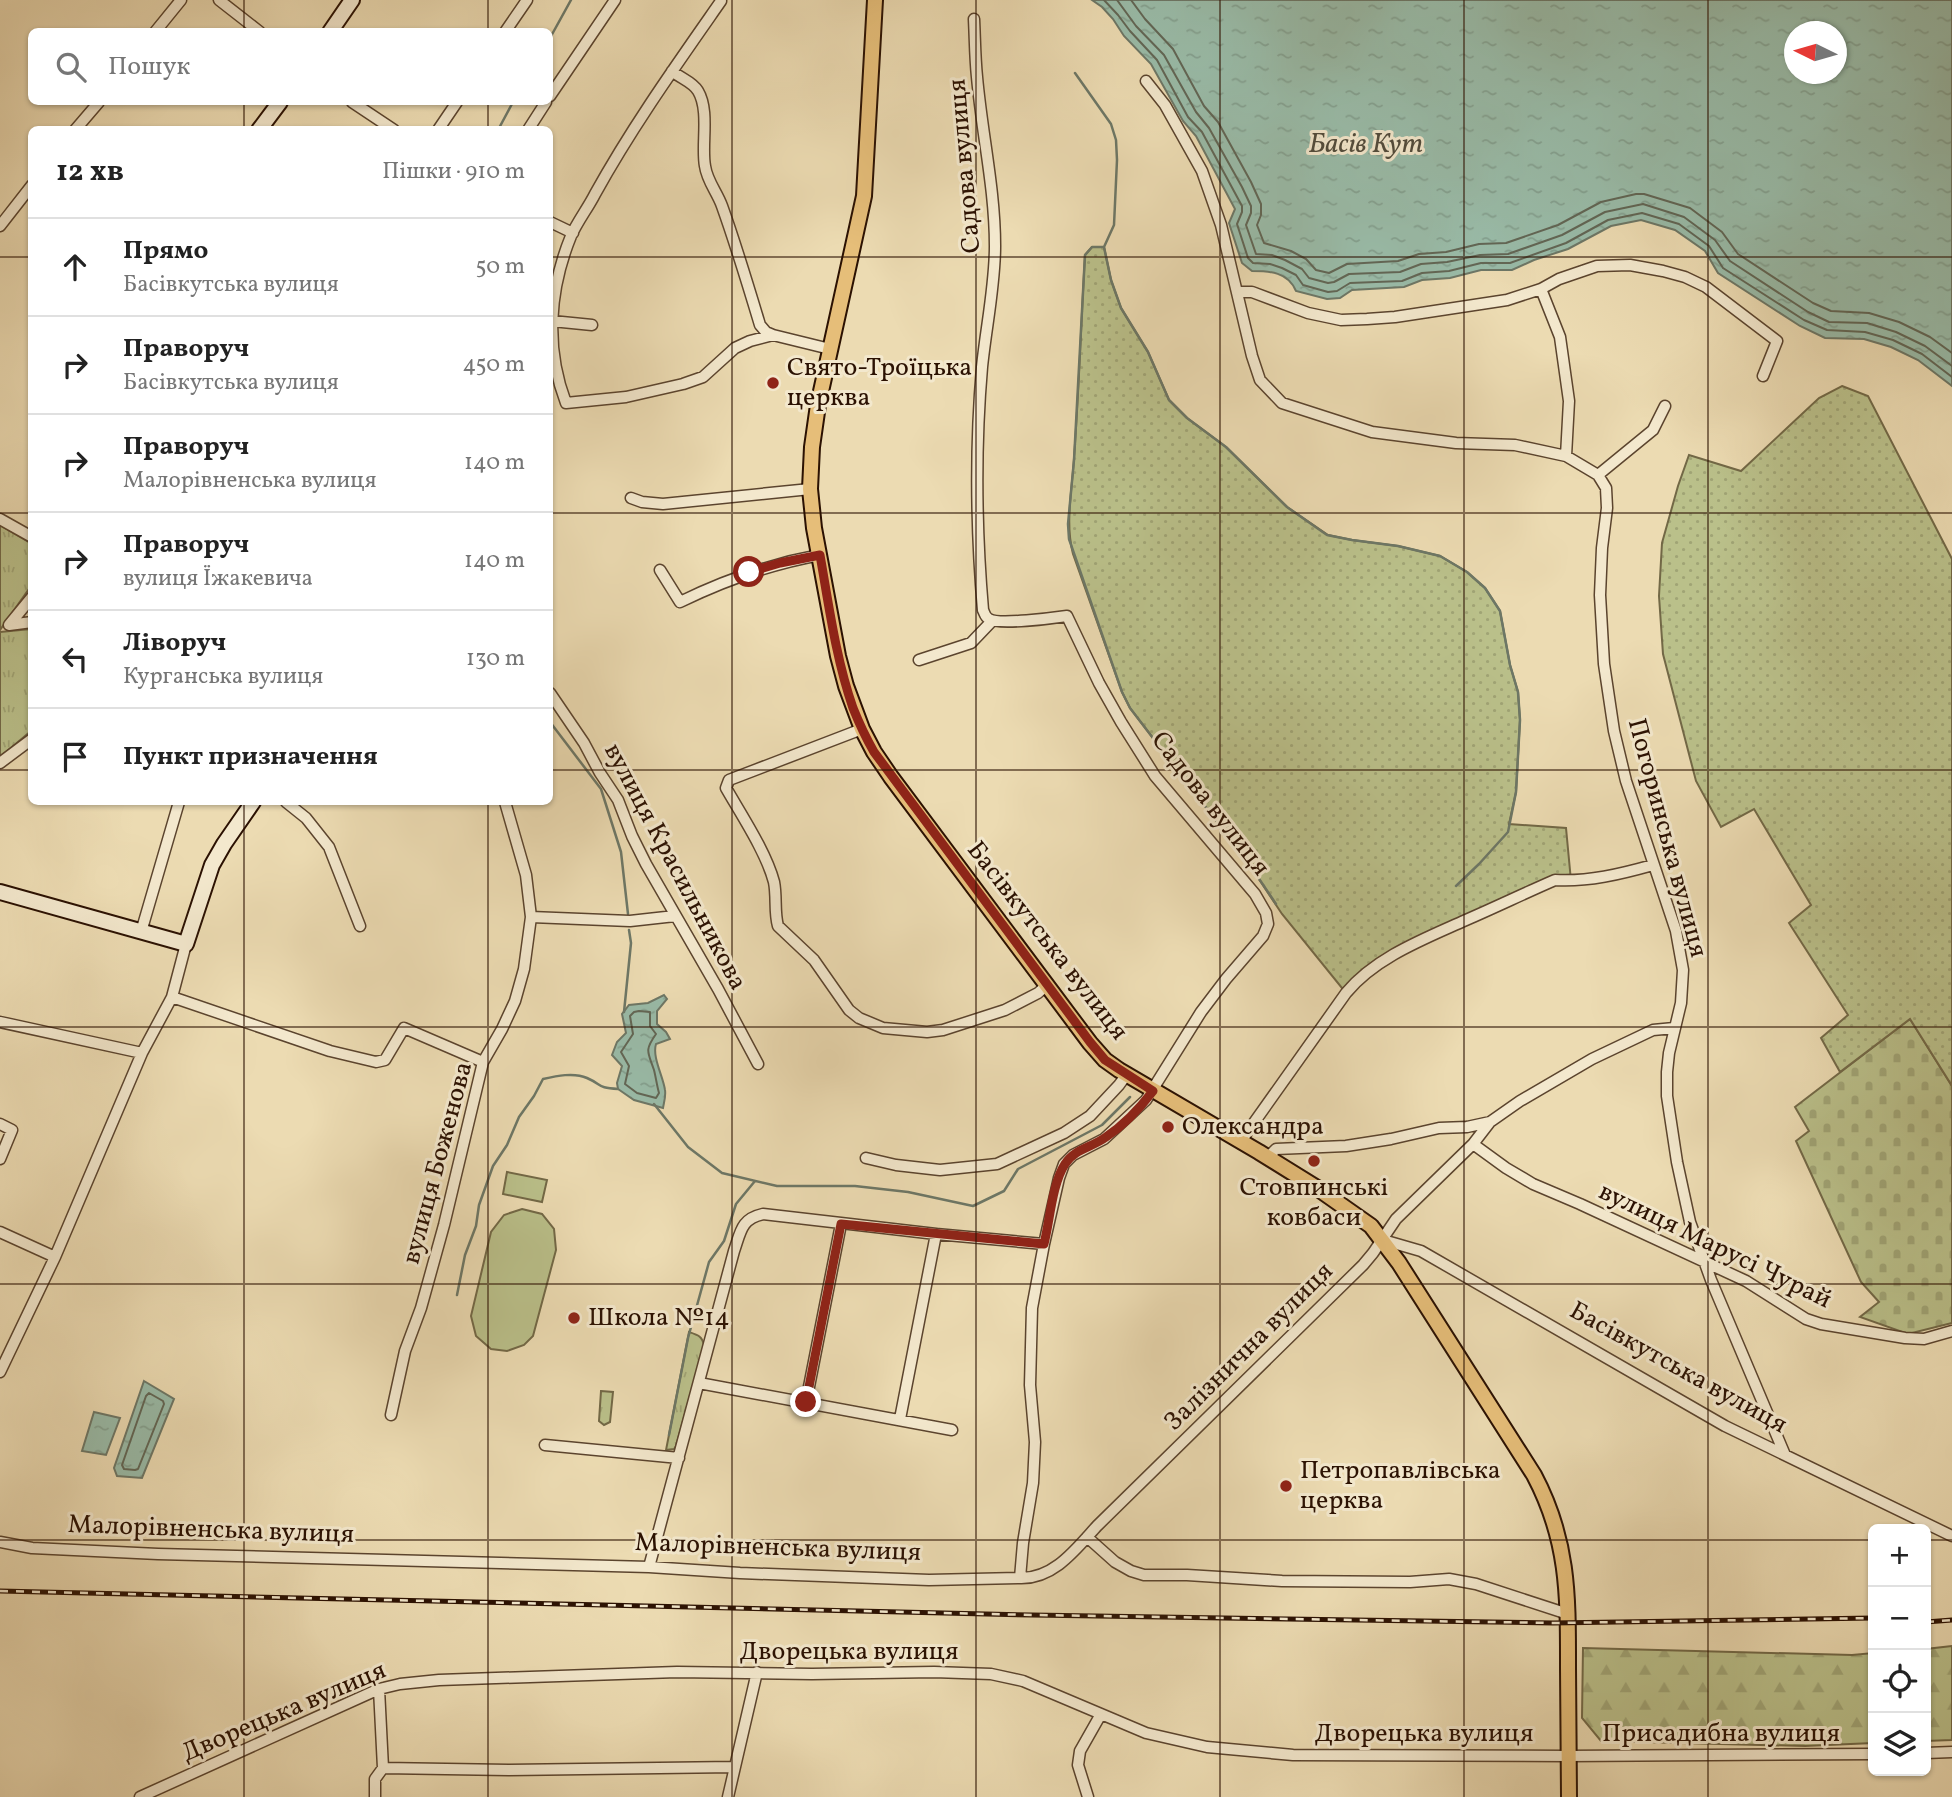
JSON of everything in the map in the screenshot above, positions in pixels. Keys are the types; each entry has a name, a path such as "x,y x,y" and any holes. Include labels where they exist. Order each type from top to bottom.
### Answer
{"main road":[{"name":"Басівкутська вулиця","path":"874,0 864,196 818,405 810,489 814,528 838,656 853,709 874,752 891,777 1105,1060 1317,1188 1364,1221 1383,1240 1546,1497 1560,1542 1568,1614 1569,1797"}],"street":[{"path":"158,28 181,0"},
{"path":"219,0 255,28"},
{"path":"333,28 352,0"},
{"path":"508,28 527,0"},
{"path":"553,92 615,0"},
{"path":"553,315 559,279 573,233 613,162 721,1"},
{"name":"Садова вулиця","path":"974,19 977,76 995,226 995,266 982,369 976,514 983,610 986,617 992,621 1067,616 1099,683 1155,776 1255,894 1266,913 1268,924 1263,936 1201,1012 1153,1091"},
{"path":"672,71 698,91 705,120 704,154 707,176 719,199 760,325 773,335 830,349"},
{"path":"1146,81 1165,105 1202,171 1221,225 1260,380 1282,403 1372,432 1445,442 1515,445 1566,456 1598,475 1653,430 1665,407"},
{"path":"78,126 96,105"},
{"path":"262,126 278,105"},
{"path":"356,105 388,126"},
{"path":"441,126 455,105"},
{"path":"530,126 544,105"},
{"path":"0,226 28,190"},
{"path":"553,223 573,233"},
{"path":"1238,292 1252,292 1308,313 1341,320 1395,317 1507,300 1597,265 1647,267 1685,277 1706,287 1777,341 1763,376"},
{"path":"1541,289 1560,338 1569,401 1566,456"},
{"path":"553,321 593,325"},
{"path":"553,352 566,403 626,397 682,384 703,377 735,348 773,335"},
{"name":"Погоринська вулиця","path":"1598,475 1606,488 1607,508 1600,595 1604,664 1617,744 1626,781 1670,912 1683,970 1681,1003 1667,1072 1669,1118 1690,1222 1785,1455"},
{"path":"631,498 663,504 810,489"},
{"path":"0,519 28,535"},
{"path":"660,570 680,602 732,578 780,563 820,555"},
{"path":"28,602 9,625 28,623"},
{"path":"919,660 971,643 992,621"},
{"name":"вулиця Красильникова","path":"553,697 618,800 632,836 758,1064"},
{"path":"862,729 729,780 726,788 770,870 777,897 776,920 783,933 814,961 849,1010 859,1018 883,1028 927,1032 943,1030 1005,1010 1038,993 1047,985"},
{"path":"0,762 28,742"},
{"path":"141,932 178,805"},
{"path":"0,1372 55,1257 142,1053 172,997 212,865 251,805"},
{"path":"290,805 306,818 328,847 360,926"},
{"name":"вулиця Боженова","path":"391,1415 405,1351 421,1308 444,1225 483,1062 515,1001 524,969 531,916 526,875 506,805"},
{"path":"1241,1141 1346,993 1373,967 1447,929 1555,880 1571,881 1611,876 1653,865"},
{"path":"0,892 186,944"},
{"path":"531,916 630,921 675,916"},
{"path":"172,997 330,1051 376,1062 385,1060 404,1028 483,1062"},
{"path":"0,1022 142,1053"},
{"name":"Залізнична вулиця","path":"1020,1578 1032,1579 1056,1568 1363,1265 1396,1219 1473,1144 1490,1122 1520,1101 1592,1059 1653,1030 1674,1028"},
{"path":"866,1158 896,1165 940,1170 997,1164 1063,1133 1090,1116 1127,1074"},
{"path":"1020,1578 1033,1483 1035,1442 1030,1385 1032,1307 1054,1197 1065,1164 1073,1155 1112,1133 1153,1091"},
{"name":"Залізнична вулиця","path":"1268,1157 1276,1150 1346,1146 1438,1128 1467,1127 1490,1122"},
{"path":"0,1124 12,1130 0,1159"},
{"name":"вулиця Марусі Чурай","path":"1473,1144 1533,1184 1704,1260 1746,1281 1806,1319 1821,1324 1924,1339 1952,1331"},
{"path":"649,1567 734,1251 743,1226 751,1217 763,1214 1044,1244"},
{"path":"806,1402 841,1224"},
{"path":"0,1232 55,1257"},
{"path":"900,1419 936,1234"},
{"name":"Басівкутська вулиця","path":"1383,1240 1421,1251 1714,1420 1952,1536"},
{"path":"699,1383 952,1430"},
{"path":"545,1445 679,1458"},
{"path":"1087,1537 1115,1562 1144,1575 1199,1575 1282,1581 1398,1582 1449,1579 1476,1584 1568,1614"},
{"name":"Малорівненська вулиця","path":"0,1542 43,1548 159,1554 649,1567 929,1580 1020,1578"},
{"name":"Дворецька вулиця","path":"140,1797 379,1689 400,1684 439,1680 677,1672 990,1674 1023,1681 1146,1733 1208,1747 1293,1755 1568,1756"},
{"path":"727,1797 757,1672"},
{"path":"375,1797 375,1779 383,1768 379,1689"},
{"path":"1087,1797 1077,1765 1080,1751 1101,1714"},
{"path":"1931,1753 1952,1752"},
{"name":"Присадибна вулиця","path":"1568,1756 1868,1754"},
{"path":"383,1768 734,1768"}],"green space":[{"path":"1092,247 1104,247 1111,280 1121,308 1148,352 1169,400 1187,418 1226,447 1287,507 1328,535 1440,556 1467,572 1485,588 1500,611 1518,692 1520,720 1516,792 1509,824 1566,828 1571,881 1555,880 1381,962 1346,993 1282,914 1247,861 1130,708 1073,554 1069,531 1085,255"},
{"path":"1842,386 1868,396 1952,559 1952,1086 1910,1019 1840,1072 1821,1038 1848,1015 1789,923 1811,905 1754,809 1721,827 1696,781 1663,654 1659,596 1662,543 1689,455 1741,471 1819,398"},
{"path":"0,525 28,542 28,590 0,630"},
{"path":"28,629 28,734 0,757 0,632"},
{"path":"1910,1019 1952,1086 1952,1323 1908,1334 1860,1317 1879,1302 1861,1282 1796,1141 1809,1131 1795,1107"},
{"path":"507,1172 547,1180 542,1202 503,1194"},
{"path":"522,1209 542,1214 554,1229 556,1250 533,1336 524,1345 507,1351 491,1349 476,1336 471,1316 491,1232 504,1215"},
{"path":"689,1332 699,1336 704,1345 676,1446 666,1450"},
{"path":"601,1391 613,1392 610,1422 604,1425 599,1421"},
{"path":"1952,1646 1952,1740 1931,1741 1931,1648"},
{"path":"1583,1648 1868,1653 1868,1743 1805,1746 1601,1741 1582,1718"}],"water":[{"name":"Басів Кут","path":"1092,0 1952,0 1952,386 1918,360 1891,347 1864,339 1825,338 1800,326 1718,273 1705,251 1675,230 1641,220 1611,226 1568,249 1512,270 1481,270 1450,278 1422,280 1404,287 1352,290 1340,298 1327,299 1296,291 1283,276 1272,272 1252,271 1242,263 1229,223 1235,209 1196,136 1183,121 1151,64 1124,36 1113,19"},
{"path":"664,995 667,999 657,1011 657,1024 670,1039 656,1044 655,1049 665,1090 663,1108 634,1100 618,1089 622,1066 612,1055 617,1042 626,1033 622,1014 629,1005 648,1003"},
{"path":"144,1381 174,1399 142,1478 117,1476 114,1468"},
{"path":"94,1412 120,1418 106,1455 82,1451"}],"waterway":[{"path":"553,33 571,0"},
{"path":"1075,73 1111,124 1116,140 1114,225 1104,247 1111,280 1121,308 1148,352 1169,400 1187,418 1226,447 1287,507 1327,535 1398,546 1440,556 1467,572 1485,588 1500,611 1518,692 1520,720 1516,792 1508,832 1456,886"},
{"path":"500,126 511,105"},
{"path":"1104,247 1092,247 1085,255 1069,539 1130,708 1247,861 1276,904"},
{"path":"553,726 601,789 621,852 628,914"},
{"path":"624,1012 631,943 629,930"},
{"path":"457,1295 465,1255 493,1166 543,1079 576,1075 603,1087 618,1089"},
{"path":"654,1104 688,1147 722,1173 777,1186 855,1186 908,1192 973,1206 1004,1191 1018,1169 1102,1125 1130,1097"},
{"path":"669,1435 688,1338 709,1262 724,1241 736,1204 755,1181"}],"railway":[{"path":"0,1591 1032,1615 1553,1623 1868,1618"},
{"path":"1931,1622 1952,1620"}],"place":[{"name":"Свято-Троїцька церква","path":"773,383"},
{"name":"Олександра","path":"1168,1127"},
{"name":"Стовпинські ковбаси","path":"1314,1161"},
{"name":"Школа №14","path":"574,1318"},
{"name":"Петропавлівська церква","path":"1286,1486"}],"route":[{"path":"749,572 820,555 846,686 853,709 874,752 1090,1042 1105,1060 1153,1091 1120,1126 1104,1139 1073,1155 1065,1164 1054,1197 1044,1244 841,1224 806,1402"}]}
